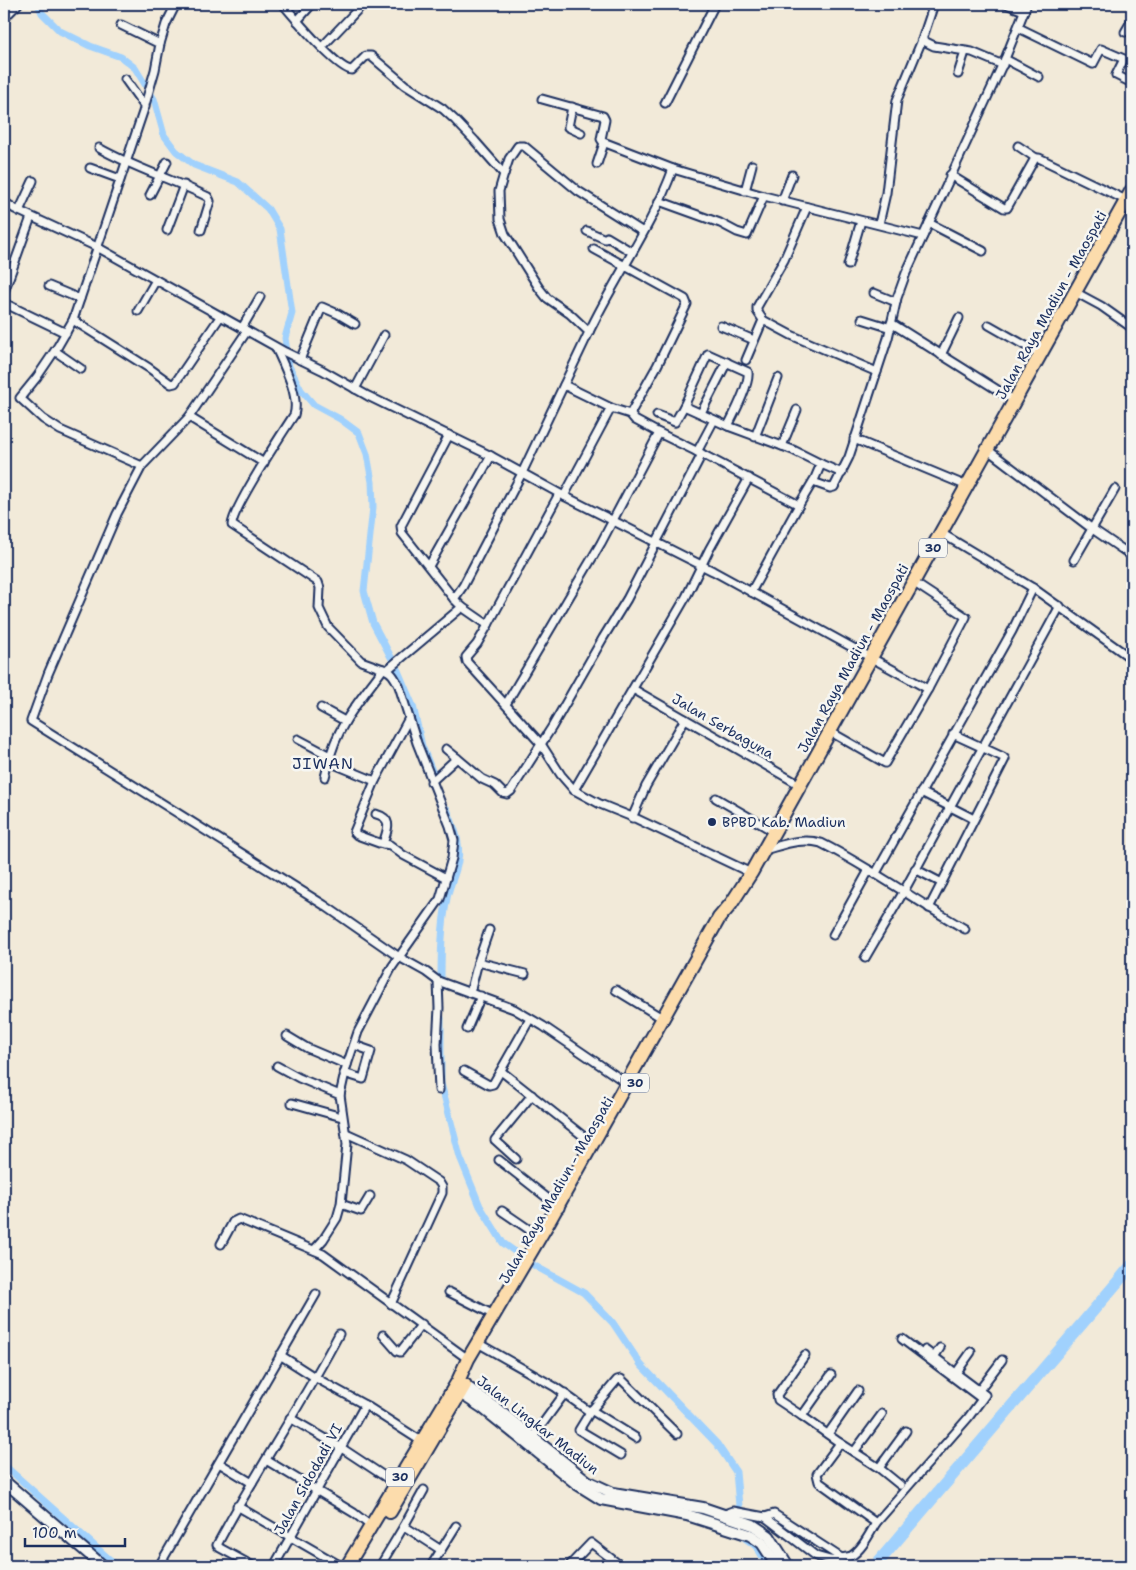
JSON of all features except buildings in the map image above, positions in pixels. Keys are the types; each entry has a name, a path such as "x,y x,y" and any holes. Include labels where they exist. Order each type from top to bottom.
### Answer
{"highway":[{"name":"Jalan Raya Madiun - Maospati","path":"459,1386 468,1359 494,1315 528,1264 540,1237 560,1207 592,1143 662,1018 726,923 731,904 751,873 1040,354 1130,198"},
{"name":"Jalan Raya Madiun - Maospati","path":"459,1386 686,985"},
{"name":"30","path":"347,1566 372,1527 421,1441 459,1386"},
{"name":"30","path":"357,1566 459,1386"}],"main road":[{"name":"Jalan Lingkar Madiun","path":"459,1386 487,1401 569,1469 597,1487 694,1517 727,1517 751,1530 769,1536 788,1566"},
{"name":"Jalan Lingkar Madiun","path":"459,1386 589,1492 601,1498 648,1503"},
{"path":"4,1481 103,1566"},
{"name":"Jalan Lingkar Madiun","path":"751,1530 777,1566"}],"street":[{"path":"4,18 18,4"},
{"path":"142,466 60,430 43,419 21,399 21,394 37,377 73,320 145,107 166,24 176,4"},
{"path":"283,4 297,21 345,69 349,70 356,67 366,56 376,58 405,85 443,109 504,174"},
{"path":"297,21 312,4"},
{"path":"322,47 363,4"},
{"path":"665,103 715,4"},
{"path":"879,224 887,186 897,100 922,40 934,4"},
{"path":"813,482 830,488 834,487 842,473 878,372 896,302 906,273 1004,62 1026,7 1006,4"},
{"path":"1125,32 1132,20"},
{"path":"121,25 160,44"},
{"path":"1019,28 1093,64 1101,49 1124,59 1116,75 1132,83"},
{"path":"922,40 934,46 972,52 1004,62 1039,77"},
{"path":"958,74 965,52"},
{"path":"125,79 145,107"},
{"path":"542,99 604,117 606,120 601,139 604,143 673,169 782,201 923,236"},
{"path":"572,107 568,127 581,133"},
{"path":"597,164 604,143"},
{"path":"590,332 570,314 547,298 505,234 500,219 499,191 509,160 518,146 524,146 578,191 643,232"},
{"path":"1018,146 1036,158 1130,198"},
{"path":"99,148 125,163 184,185 210,199 201,230"},
{"path":"950,175 1004,208 1007,208 1036,158"},
{"path":"150,195 167,162"},
{"path":"745,191 752,165"},
{"path":"90,168 120,179"},
{"path":"454,599 463,586 522,473 602,304 643,232 673,169"},
{"path":"782,201 786,186 792,175"},
{"path":"19,211 33,182"},
{"path":"167,230 184,185"},
{"path":"659,201 747,235 764,196"},
{"path":"4,202 31,217 97,247 285,352 491,456 562,495 702,566 928,689"},
{"path":"806,207 784,260 756,311 763,320 791,335 878,372"},
{"path":"4,292 31,217"},
{"path":"848,265 861,221"},
{"path":"929,223 983,251"},
{"path":"587,231 605,239 607,237 632,252"},
{"path":"594,249 685,299 687,307 630,414"},
{"path":"138,311 156,280"},
{"path":"49,286 80,299"},
{"path":"1075,292 1101,306 1132,328"},
{"path":"874,293 896,302"},
{"path":"260,297 244,329 189,417 142,466 116,514 48,674 31,721 324,906 399,958 449,986 505,1004 625,1082"},
{"path":"4,302 66,333"},
{"path":"298,358 322,307 355,324"},
{"path":"73,320 171,384 175,383 220,317"},
{"path":"941,355 959,318"},
{"path":"862,319 891,326 1015,401"},
{"path":"746,360 763,320"},
{"path":"989,325 1040,354"},
{"path":"721,326 754,340"},
{"path":"355,389 384,335"},
{"path":"276,347 288,376 296,408 264,462 234,517 232,525 318,582 320,588 319,608 328,627 360,662 385,669 394,677 399,686 454,840 452,858 442,894 381,986 363,1020 344,1073 340,1094 342,1117 346,1133 346,1155 341,1204 337,1218 314,1250"},
{"path":"55,351 81,369"},
{"path":"657,415 675,422 708,354 749,374 728,426"},
{"path":"701,413 727,362"},
{"path":"754,437 778,378"},
{"path":"564,385 611,408 630,414 635,420 659,433 799,505"},
{"path":"684,406 842,473"},
{"path":"611,408 477,644 466,657 467,662 541,744 561,775 574,790 586,798 751,873"},
{"path":"782,446 797,410"},
{"path":"189,417 264,462"},
{"path":"446,749 482,779 495,785 503,793 507,794 511,791 627,599 657,543 714,420"},
{"path":"506,704 550,632 659,433"},
{"path":"449,436 402,526 402,532 454,599 488,625"},
{"path":"854,439 967,486"},
{"path":"988,450 1091,528 1132,556"},
{"path":"429,566 491,456"},
{"path":"751,592 813,482 821,464"},
{"path":"574,790 648,664 749,478"},
{"path":"1074,560 1114,489"},
{"path":"941,533 1033,588 1132,659"},
{"path":"829,731 885,763 928,689 966,617 913,582"},
{"path":"833,935 921,792 1012,631 1033,588"},
{"path":"865,958 904,891 1060,606"},
{"path":"325,777 337,735 345,721 385,669 462,607"},
{"name":"Jalan Serbaguna","path":"633,689 800,785"},
{"path":"322,708 345,721"},
{"path":"409,718 375,781 354,832 357,835 390,845 403,855 446,878"},
{"path":"632,818 646,786 685,719"},
{"path":"928,908 1004,759 1002,756 953,734"},
{"path":"298,739 330,759 375,781"},
{"path":"432,782 458,758"},
{"path":"921,792 974,820"},
{"path":"716,798 773,831"},
{"path":"376,814 383,816 387,822 388,828 383,844"},
{"path":"763,850 800,840 812,840 873,872 964,929"},
{"path":"915,870 942,883"},
{"path":"470,993 489,930"},
{"path":"478,962 525,974"},
{"path":"439,981 437,1044 439,1090"},
{"path":"616,990 662,1018"},
{"path":"467,1029 482,996"},
{"path":"464,1070 491,1085 493,1084 530,1019"},
{"path":"287,1036 307,1048 347,1065"},
{"path":"344,1073 363,1079 371,1051 354,1045"},
{"path":"277,1066 306,1081 340,1094"},
{"path":"501,1071 592,1143"},
{"path":"516,1159 495,1140 532,1095"},
{"path":"292,1103 342,1117"},
{"path":"346,1133 406,1160 438,1182 442,1187 442,1193 391,1304"},
{"path":"499,1160 560,1207"},
{"path":"341,1204 362,1211 370,1196"},
{"path":"502,1211 540,1237"},
{"path":"221,1244 233,1222 239,1219 314,1250 333,1261 468,1359"},
{"path":"449,1292 494,1315"},
{"path":"159,1566 316,1294"},
{"path":"383,1335 400,1352 422,1324"},
{"path":"253,1566 217,1545 252,1482 316,1378 339,1334"},
{"path":"902,1340 954,1375"},
{"path":"483,1346 565,1393 590,1411 636,1438"},
{"path":"934,1357 940,1348"},
{"path":"925,1350 979,1395"},
{"path":"954,1375 971,1352"},
{"path":"280,1355 316,1378 365,1405 421,1441"},
{"path":"805,1355 777,1396 778,1400 879,1468 900,1485"},
{"path":"727,1517 745,1513 766,1517 816,1556 836,1560 840,1557 852,1555 876,1523 968,1418 979,1395 1002,1360"},
{"path":"802,1416 831,1375"},
{"path":"621,1455 579,1430 590,1411 617,1380 621,1380 677,1434"},
{"path":"828,1434 858,1391"},
{"path":"532,1438 565,1393"},
{"name":"Jalan Sidodadi VI","path":"274,1566 365,1405"},
{"path":"854,1452 882,1414"},
{"path":"290,1418 390,1478 396,1484"},
{"path":"879,1468 906,1431"},
{"path":"840,1442 817,1474 819,1482 876,1523"},
{"path":"266,1460 372,1527"},
{"path":"218,1463 252,1482"},
{"path":"380,1566 424,1490"},
{"path":"238,1506 341,1566"},
{"path":"766,1517 774,1514 840,1557"},
{"path":"404,1526 441,1550"},
{"path":"431,1566 456,1526"},
{"path":"798,1542 804,1533"},
{"path":"569,1566 591,1543 621,1566"}],"waterway":[{"path":"38,4 42,13 60,31 90,46 121,57 135,68 154,99 164,135 176,151 194,165 238,182 268,209 280,229 292,313 285,338 289,366 301,390 314,405 340,419 359,433 367,454 372,482 373,507 364,591 373,623 392,659"},
{"path":"396,666 413,706 422,746 435,778"},
{"path":"441,987 444,920 448,893 459,854 456,835 447,809"},
{"path":"441,1018 441,1083 460,1157 480,1206 503,1243 535,1266 584,1293 613,1323 641,1365 717,1444 736,1472 740,1517"},
{"path":"875,1566 1132,1265"},
{"path":"4,1465 117,1566"},
{"path":"741,1532 742,1536 757,1547 768,1566"}],"place":[{"name":"BPBD Kab. Madiun","path":"712,822"}],"district":[{"name":"JIWAN","path":"323,763"}]}
